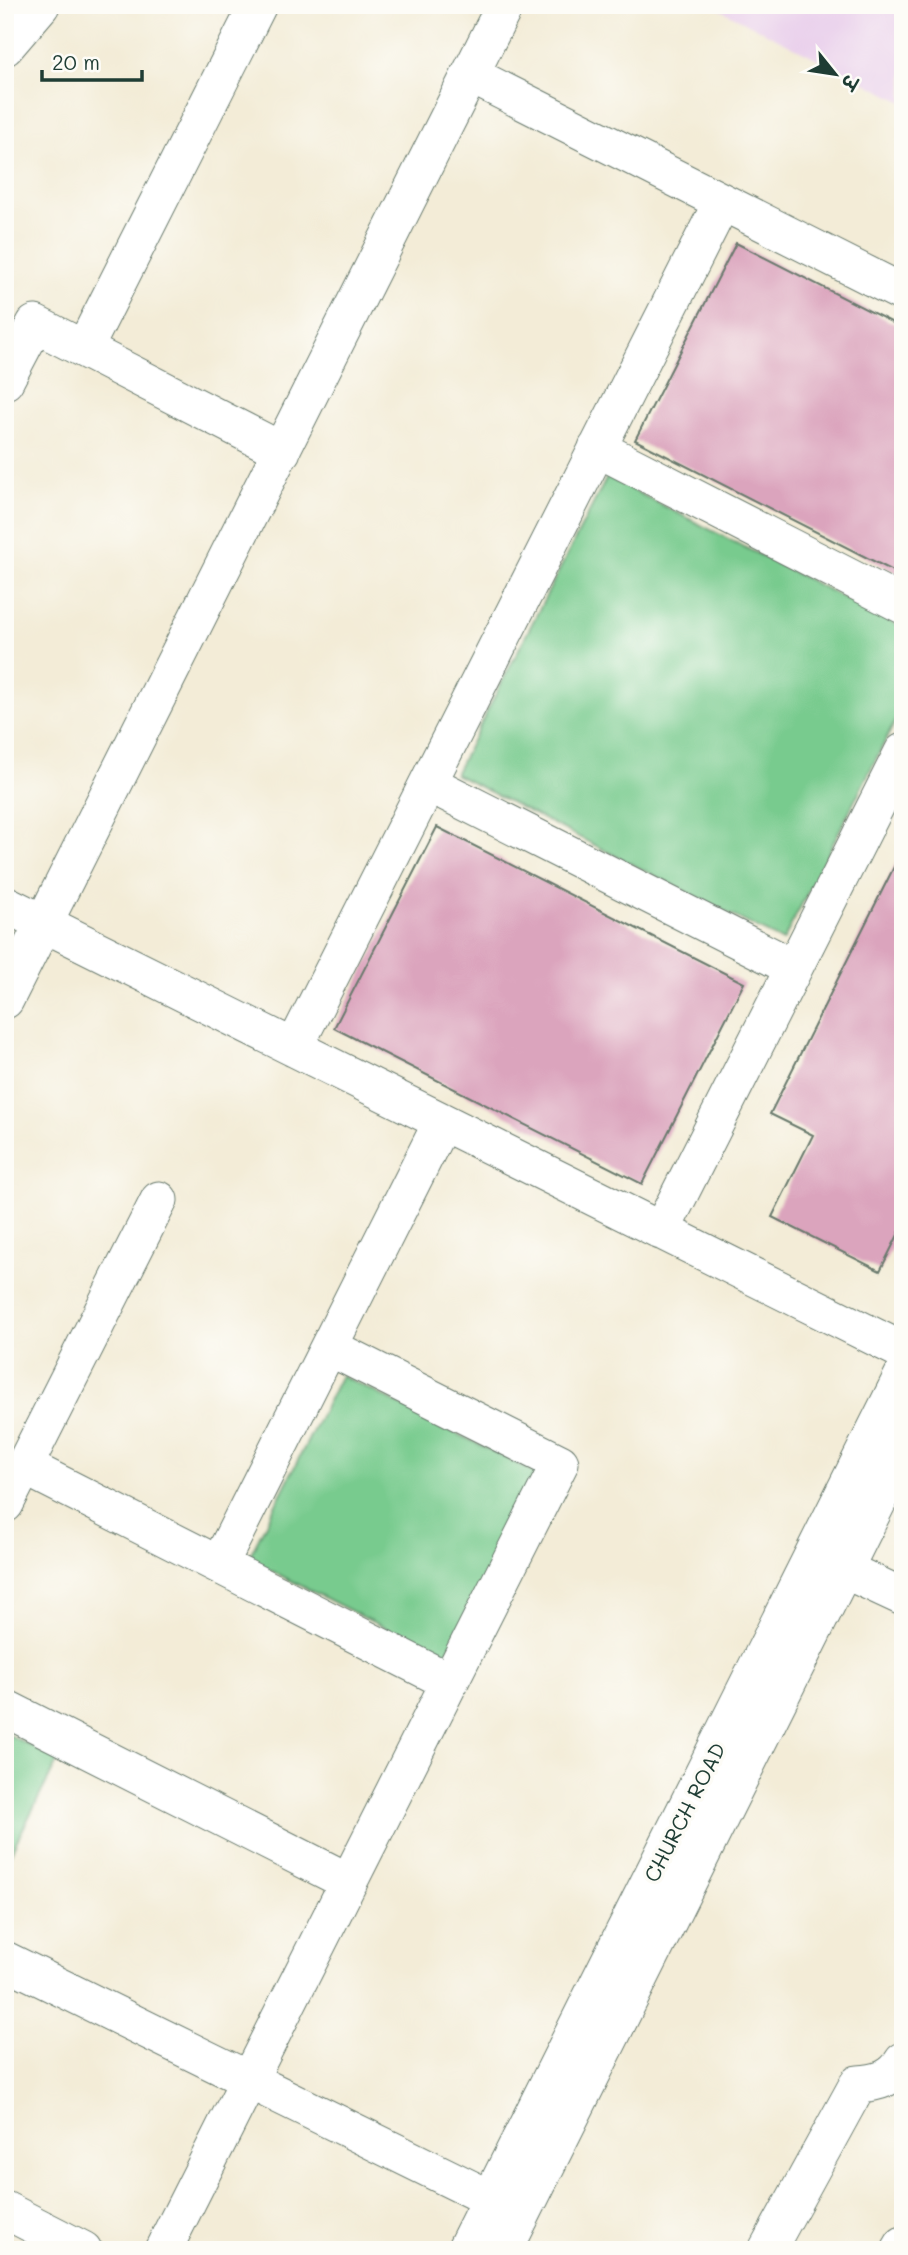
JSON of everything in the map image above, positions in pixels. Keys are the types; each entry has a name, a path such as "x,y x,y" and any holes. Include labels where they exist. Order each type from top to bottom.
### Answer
{"street":[{"path":"5,47 41,5"},
{"path":"84,349 258,5"},
{"path":"5,1000 505,5"},
{"path":"471,75 903,293"},
{"path":"294,1048 722,202"},
{"path":"5,381 35,324 282,451"},
{"path":"597,448 903,605"},
{"path":"661,1231 903,752"},
{"path":"428,783 794,968"},
{"path":"5,904 903,1351"},
{"path":"219,1565 442,1122"},
{"path":"5,1504 159,1200"},
{"path":"163,2250 560,1464 329,1347"},
{"name":"CHURCH ROAD","path":"504,2250 506,2207 903,1375"},
{"name":"CHURCH ROAD","path":"466,2250 506,2207 845,1570 903,1451"},
{"path":"24,1466 450,1682"},
{"path":"845,1570 903,1597"},
{"path":"5,1708 349,1882"},
{"path":"5,1960 506,2207"},
{"path":"767,2250 858,2084 880,2082 900,2067 903,2061"},
{"path":"5,2210 83,2250"}],"shaded area":[{"path":"711,5 903,5 903,102"}],"green space":[{"path":"607,477 903,628 903,706 783,941 455,774"},
{"path":"341,1375 537,1474 444,1658 248,1559"},
{"path":"5,1733 58,1760 5,1864"}],"building":[{"path":"736,243 903,328 903,576 635,440"},
{"path":"437,827 744,983 642,1184 334,1028"},
{"path":"903,849 903,1225 880,1271 772,1217 813,1135 770,1114"}]}
